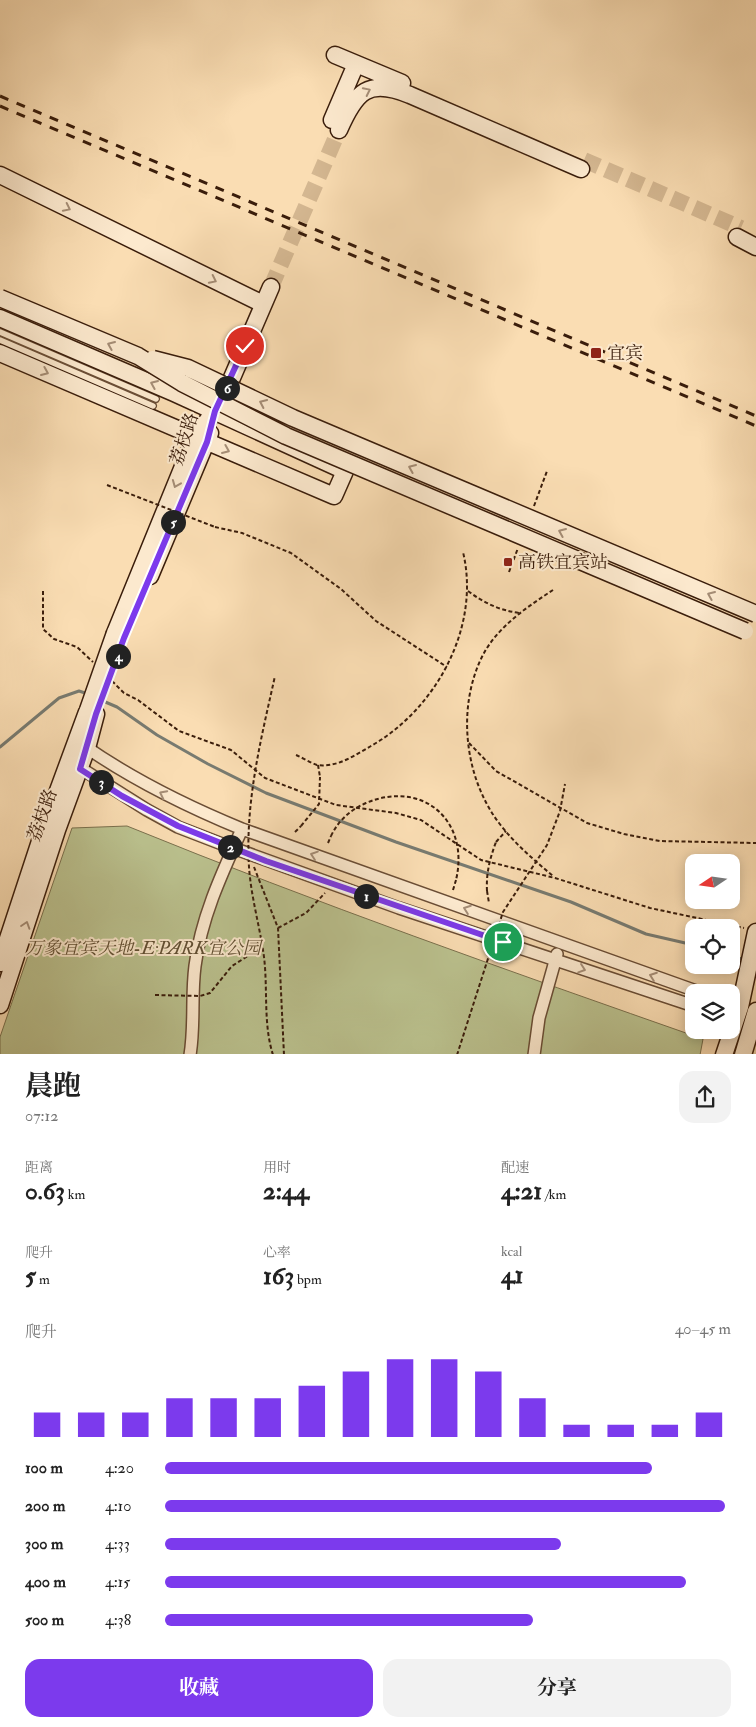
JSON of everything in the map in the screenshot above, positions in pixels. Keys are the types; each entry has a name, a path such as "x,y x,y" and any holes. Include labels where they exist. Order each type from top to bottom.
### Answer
{"street":[{"path":"335,55 356,64 582,164 385,86 370,88 358,96 334,128 356,64"},
{"path":"0,175 259,302"},
{"path":"756,237 739,233 756,247"},
{"name":"荔枝路","path":"0,963 44,826 74,764 120,636 201,440 219,404 267,284"},
{"path":"0,298 138,356 182,383 286,436 756,635"},
{"path":"0,318 288,429 756,631"},
{"path":"0,353 334,496 344,471 219,404"},
{"path":"138,356 188,368 293,418 756,614"},
{"path":"82,744 157,791 187,807 242,829 685,987"},
{"path":"74,764 163,818 234,848 555,960 685,1003"},
{"name":"荔枝路","path":"0,1005 57,830 74,764"},
{"path":"190,1054 194,969 198,946 213,898 242,829"},
{"path":"743,1054 751,930"},
{"path":"534,1054 539,1018 560,942"},
{"path":"724,1054 746,1016"}],"lane":[{"path":"0,332 156,399"},
{"path":"0,340 153,406"}],"path":[{"path":"107,485 215,527 242,533 291,553 341,589 376,621 447,667"},
{"path":"296,756 318,765 342,762 401,726 423,704 447,667 461,630 468,591 468,573 463,552"},
{"path":"553,590 520,613 497,635 484,652 476,671 467,724 470,758 480,789 506,831 520,848 555,878"},
{"path":"43,591 43,629 54,639 77,647 98,667"},
{"path":"468,591 482,601 503,611 520,613"},
{"path":"273,1054 268,1039 266,986 262,947 249,868 249,839 255,765 275,676"},
{"path":"111,680 124,693 138,700 179,731 231,750 265,778 336,805 396,813 421,820 480,860 555,878 650,908 751,930"},
{"path":"469,743 496,771 587,823 624,834 660,841 756,843"},
{"path":"294,832 319,804 320,777 318,765"},
{"path":"457,1054 504,912 547,845 560,811 565,784"},
{"path":"328,843 340,821 358,806 379,797 398,794 418,798 439,811 453,831 458,854 456,880 453,890"},
{"path":"489,903 486,880 490,859 496,842 506,831"},
{"path":"254,866 278,928 284,1054"},
{"path":"278,928 306,913 327,891"},
{"path":"155,995 200,996 210,993 232,966 262,947"}],"green space":[{"name":"万象宜宾天地-E·PARK宜公园","path":"127,826 341,909 685,1033 685,1039 703,1039 700,1054 0,1054 0,1037 72,828"}],"waterway":[{"path":"0,747 59,698 79,691 88,694"},
{"path":"96,698 117,707 157,735 208,764 266,793 396,842 571,902 646,934 685,943"},
{"path":"740,958 744,960"}],"tunnel":[{"path":"271,287 339,130"},
{"path":"584,160 741,228"}],"railway":[{"path":"0,96 756,416"},
{"path":"0,106 756,426"}],"place":[{"name":"宜宾","path":"596,353"},
{"name":"高铁宜宾站","path":"508,562"}],"route":[{"path":"245,346 222,401 215,411 207,442 124,638 96,714 80,769 122,796 178,826 266,861 503,942"}]}
